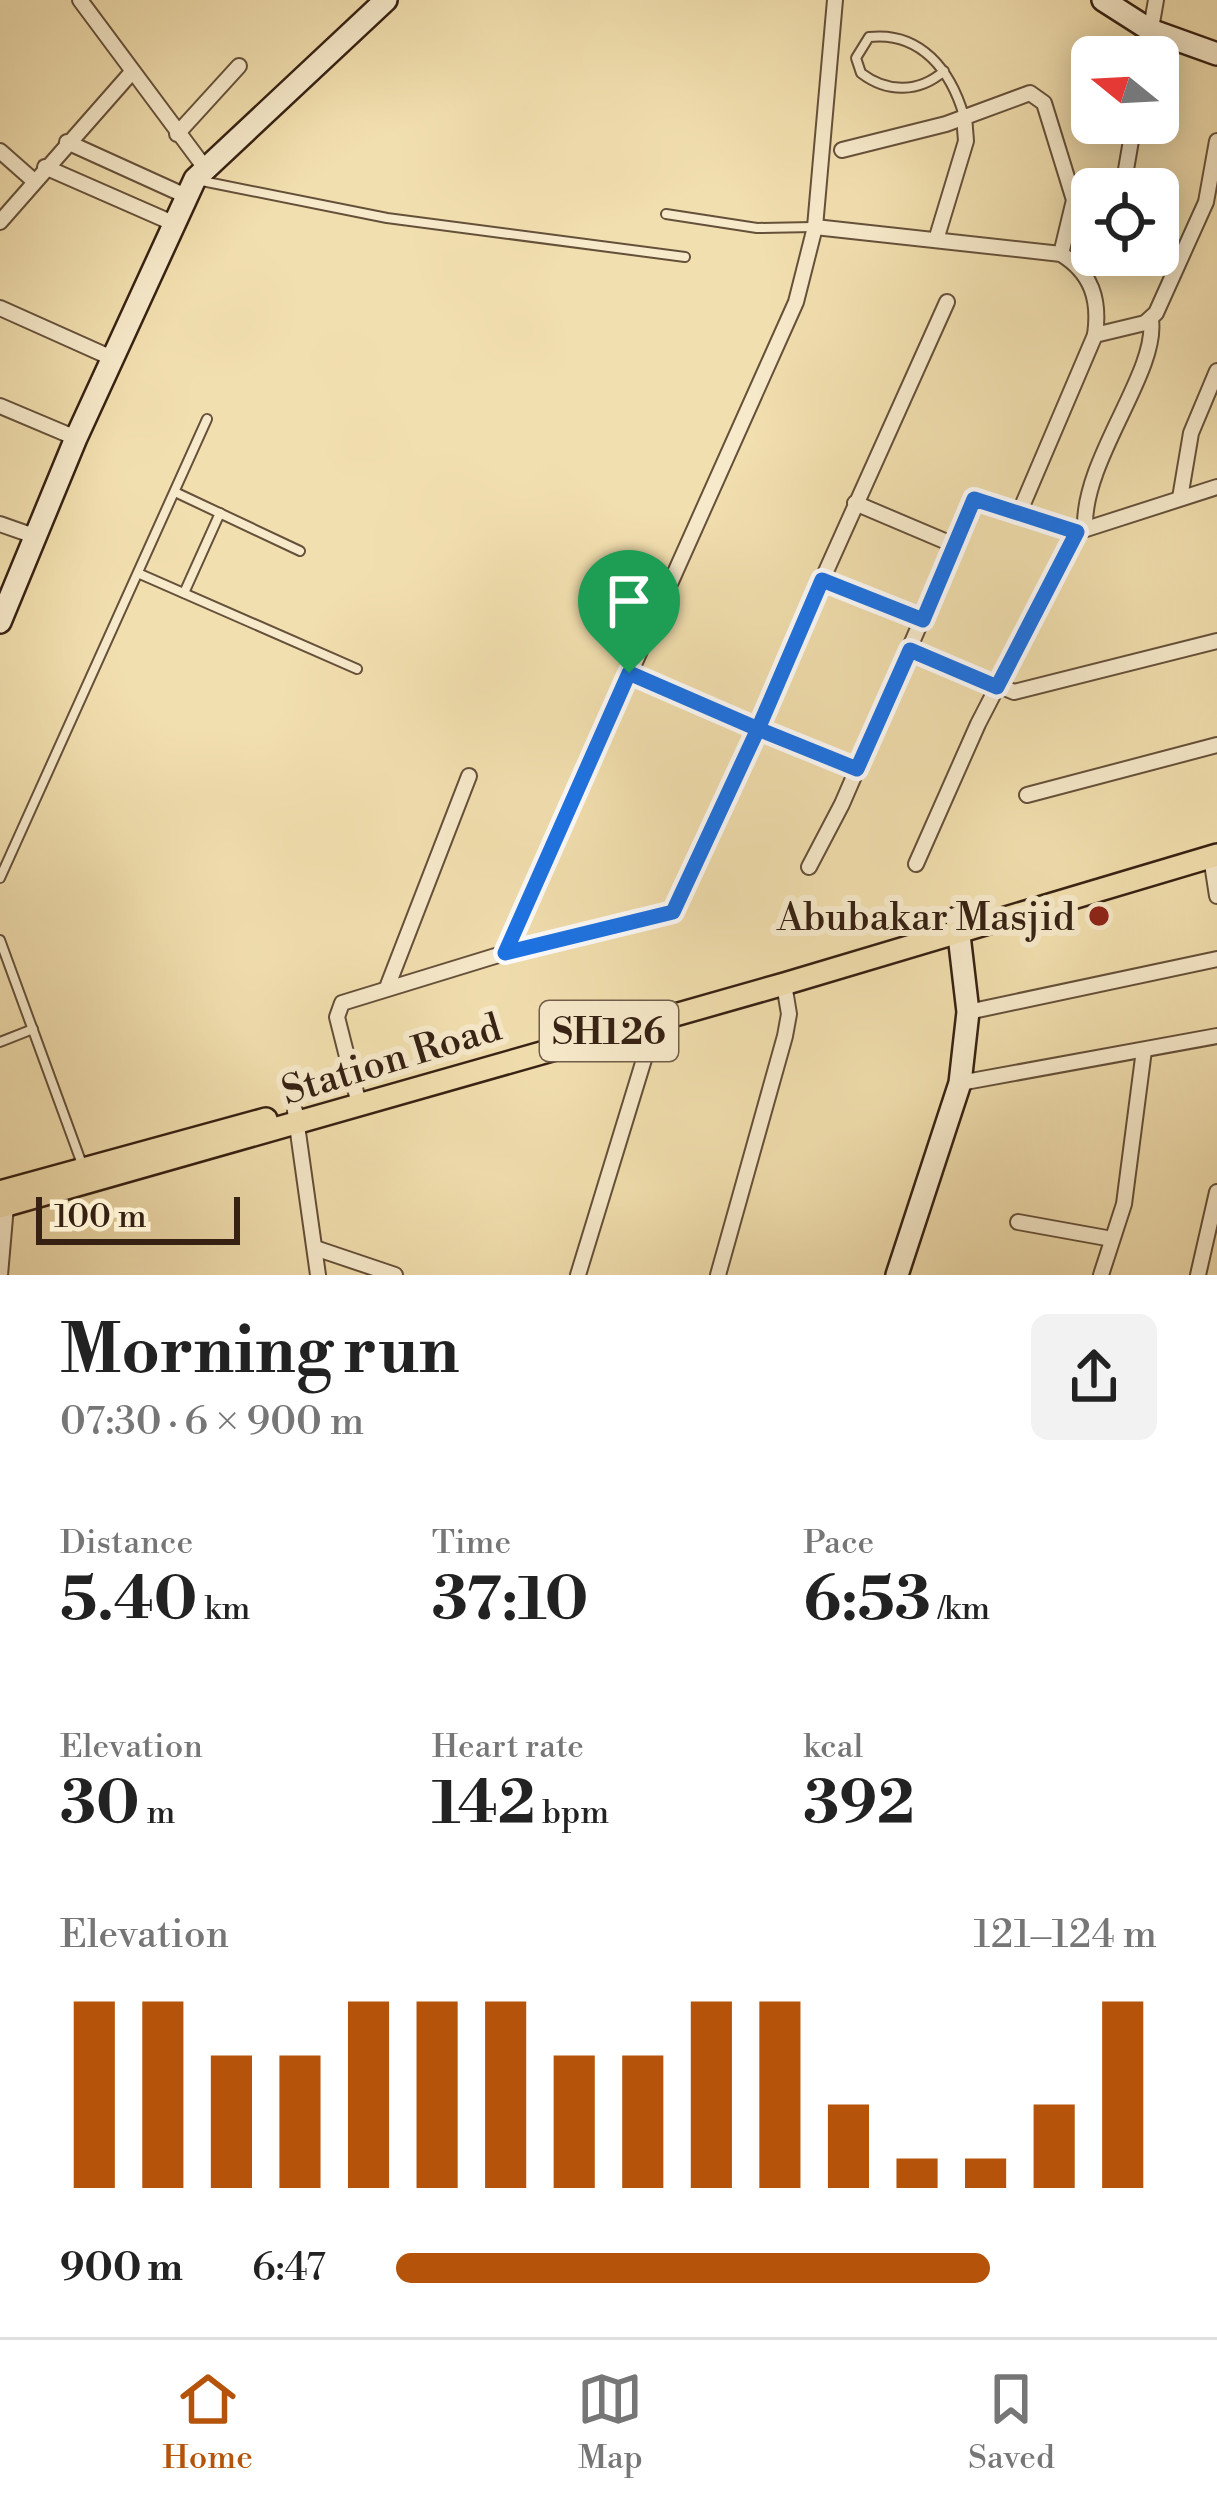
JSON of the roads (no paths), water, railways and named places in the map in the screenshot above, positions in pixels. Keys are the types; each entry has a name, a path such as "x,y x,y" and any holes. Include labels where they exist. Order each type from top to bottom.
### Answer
{"main road":[{"name":"Station Road","path":"357,1100 556,1032 1215,851"},
{"name":"Station Road","path":"2,1201 784,984 957,924"}],"street":[{"path":"80,0 177,134 195,181"},
{"path":"0,622 76,438 195,181 386,0"},
{"path":"505,953 796,302 815,227 835,0"},
{"path":"1103,0 1150,30 1217,54"},
{"path":"1149,36 1156,0"},
{"path":"177,134 239,66"},
{"path":"1,218 130,73"},
{"path":"842,150 964,116 1022,92 1044,103 1074,200 1061,254"},
{"path":"936,240 965,141 964,116"},
{"path":"916,864 997,687 1081,529 1091,479 1145,352 1150,320 1166,296 1206,202 1217,141"},
{"path":"67,142 195,181"},
{"path":"0,151 34,181"},
{"path":"45,167 175,224"},
{"path":"815,227 1061,254 1089,280 1099,308 1095,334 1020,511"},
{"path":"357,1100 338,1009 351,998 505,953 673,912 947,302"},
{"path":"0,308 114,359"},
{"path":"1095,334 1150,320"},
{"path":"1180,498 1191,433 1217,371"},
{"path":"0,406 76,438"},
{"path":"809,867 857,769 974,499 1081,529 1217,487"},
{"path":"855,503 954,545"},
{"path":"0,524 38,537"},
{"path":"822,580 923,620"},
{"path":"910,650 997,687 1030,691 1217,641"},
{"path":"629,673 857,769"},
{"path":"1027,795 1217,745"},
{"path":"388,985 469,776"},
{"path":"1215,851 1217,896"},
{"path":"897,1275 960,1083 968,1012 957,924"},
{"path":"968,1012 1217,959"},
{"path":"718,1275 785,1036 789,1014 784,984"},
{"path":"578,1275 657,1017"},
{"path":"960,1083 1217,1036"},
{"path":"1101,1275 1124,1204 1144,1050"},
{"path":"296,1118 318,1275"},
{"path":"1198,1275 1217,1192"},
{"path":"0,1275 2,1201"},
{"path":"1018,1222 1112,1239"},
{"path":"315,1249 395,1275"}],"lane":[{"path":"944,71 921,86 889,87 860,73 856,58 869,37 895,37 927,52 944,71 964,116"},
{"path":"195,181 387,218 685,257"},
{"path":"666,214 757,228 815,227"},
{"path":"0,878 207,419"},
{"path":"177,493 300,550"},
{"path":"184,593 220,513"},
{"path":"140,574 357,669"},
{"path":"0,940 86,1174"},
{"path":"0,1042 33,1028"}],"place":[{"name":"Abubakar Masjid","path":"1099,916"}]}
